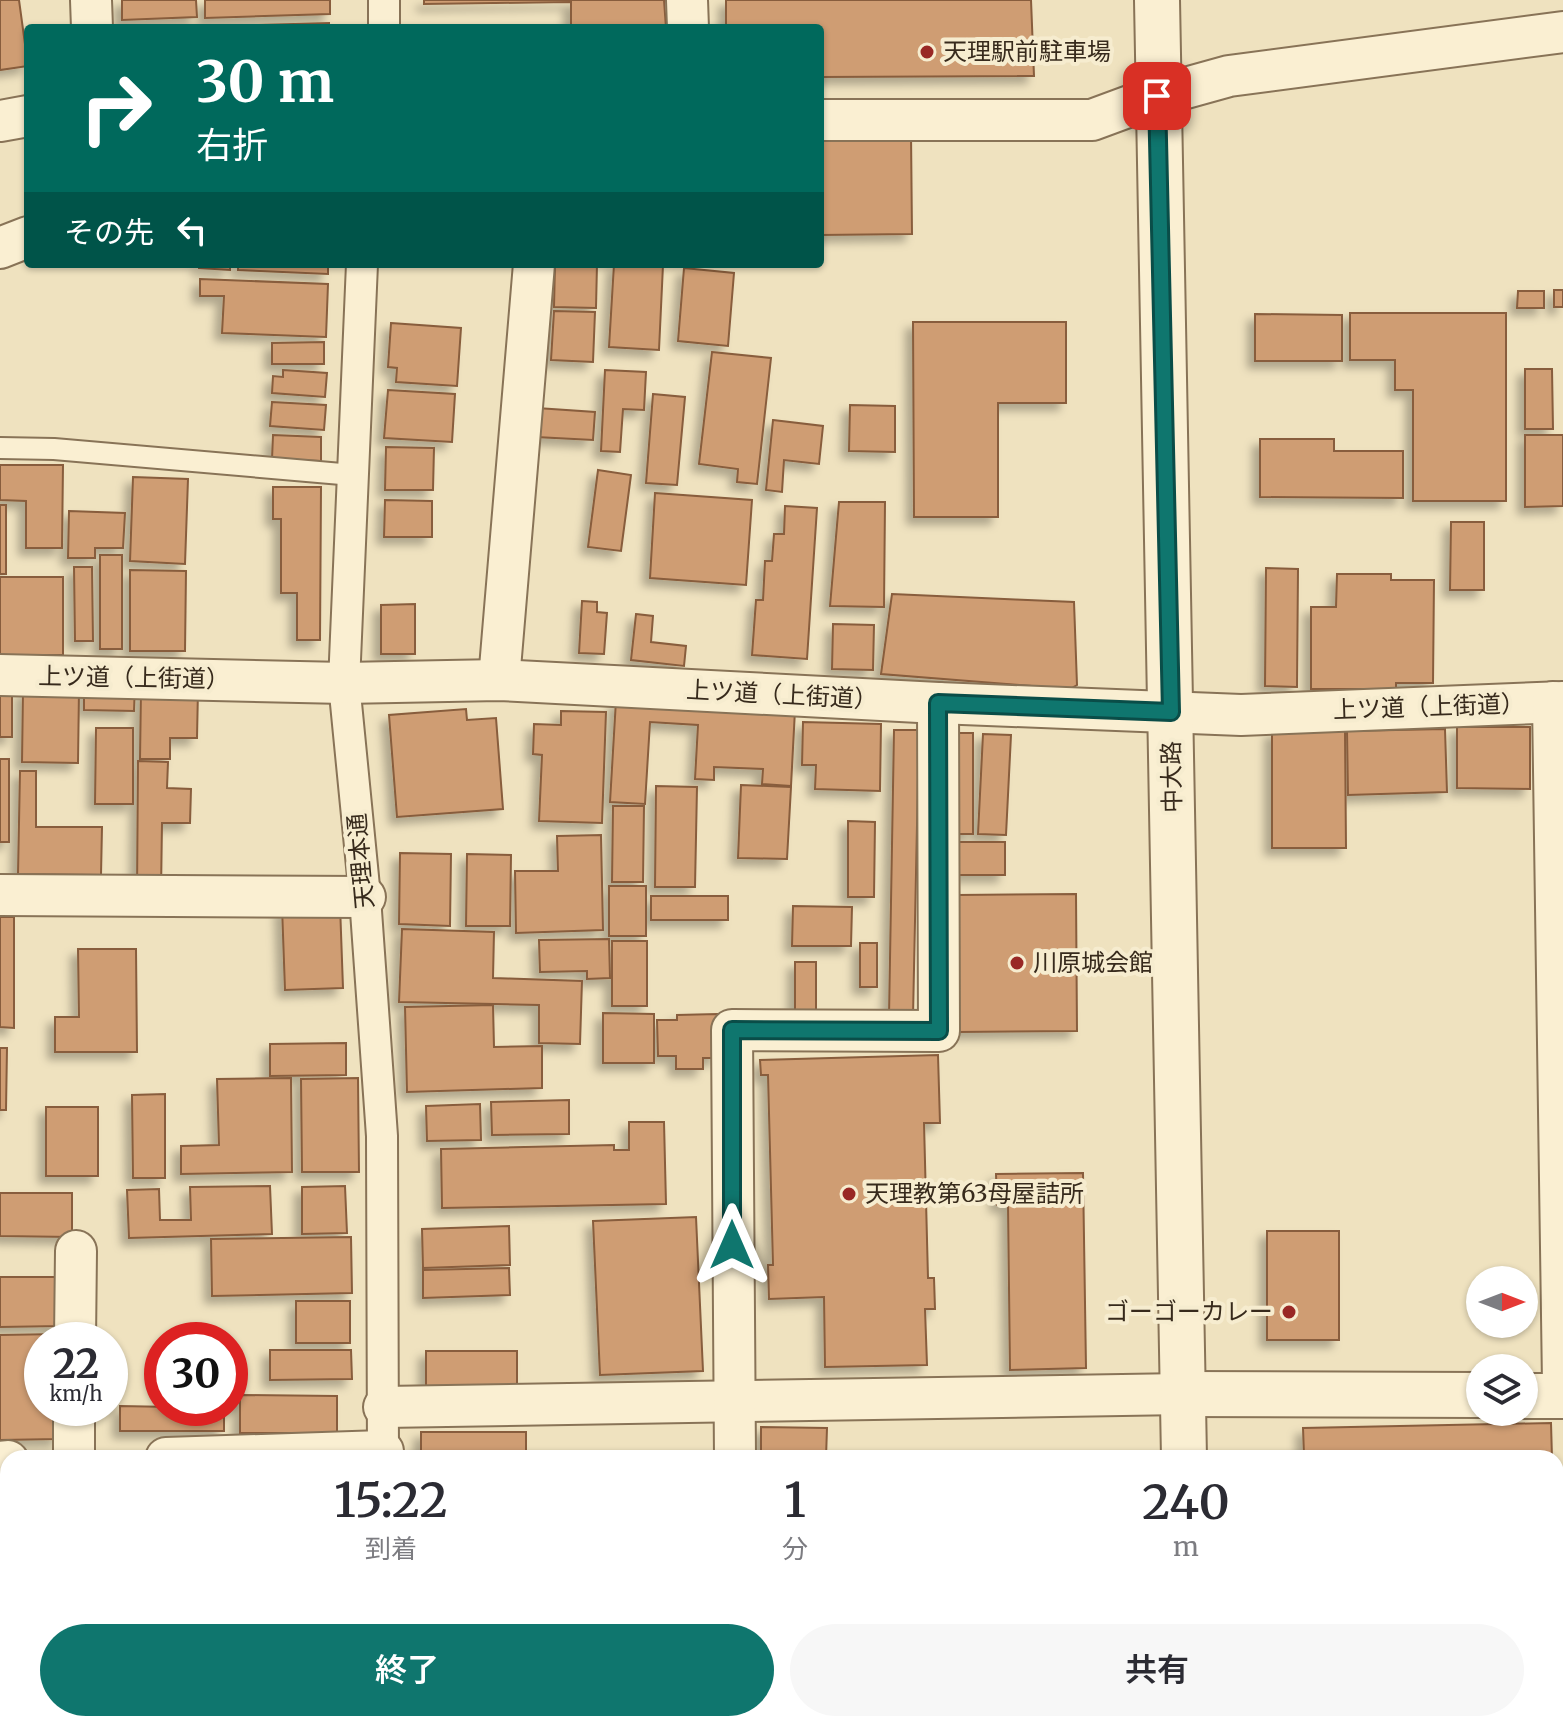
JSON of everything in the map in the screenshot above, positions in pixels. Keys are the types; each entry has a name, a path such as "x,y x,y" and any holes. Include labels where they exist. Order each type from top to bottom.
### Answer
{"street":[{"path":"91,0 92,24"},
{"path":"384,0 384,24"},
{"path":"687,0 688,24"},
{"name":"中大路","path":"1157,0 1184,1450"},
{"path":"824,120 1092,120 1157,96 1229,76 1563,32"},
{"path":"0,121 24,117"},
{"path":"0,248 24,239"},
{"name":"天理本通","path":"362,268 344,683 365,897 382,1136 383,1450"},
{"path":"499,680 534,268"},
{"name":"上ツ道（上街道）","path":"0,675 344,683 499,680 1241,715 1558,702"},
{"path":"1558,702 1563,1383"},
{"path":"735,1450 732,1030 939,1031 938,703"},
{"path":"0,895 365,897"},
{"path":"75,1322 76,1251"},
{"path":"384,1407 732,1398 1466,1395"},
{"path":"1538,1396 1563,1396"},
{"path":"74,1426 74,1450"}],"lane":[{"path":"0,448 54,449 353,475"}],"building":[{"path":"0,0 19,0 24,67 0,70"},
{"path":"122,0 196,0 197,17 122,20"},
{"path":"205,0 330,0 330,14 205,18"},
{"path":"424,0 664,0 666,24 571,24 571,2 424,4"},
{"name":"天理駅前駐車場","path":"726,0 1031,0 1034,76 824,77 824,24 726,24"},
{"path":"911,133 912,234 824,235 824,134"},
{"path":"328,268 328,274 238,270"},
{"path":"555,268 597,268 596,308 554,307"},
{"path":"614,268 663,268 659,350 609,347"},
{"path":"684,268 734,273 728,346 678,341"},
{"path":"200,279 328,284 326,337 222,333 224,296 200,296"},
{"path":"1554,290 1563,290 1563,307 1554,307"},
{"path":"1518,291 1544,291 1544,308 1517,308"},
{"path":"554,311 595,312 593,362 551,360"},
{"path":"1350,313 1506,313 1506,501 1413,501 1413,390 1395,390 1395,360 1350,360"},
{"path":"1255,314 1342,315 1342,361 1255,361"},
{"path":"913,322 1066,322 1066,403 998,403 998,517 914,517"},
{"path":"391,323 461,328 457,386 396,382 397,368 388,367"},
{"path":"324,342 324,364 272,364 272,343"},
{"path":"712,352 771,358 757,484 737,482 738,469 699,464"},
{"path":"1525,369 1552,369 1553,429 1525,429"},
{"path":"283,370 327,373 325,397 272,393 273,376 283,377"},
{"path":"605,370 646,372 644,410 623,409 620,452 601,451"},
{"path":"388,390 455,394 452,442 384,438"},
{"path":"653,394 685,397 677,485 646,483"},
{"path":"272,402 326,405 324,430 270,426"},
{"path":"850,405 895,406 895,452 849,451"},
{"path":"537,408 595,412 593,440 536,437"},
{"path":"773,420 823,426 819,464 784,460 782,492 766,490"},
{"path":"273,435 321,437 321,461 272,459"},
{"path":"1525,435 1563,435 1563,506 1525,507"},
{"path":"1260,439 1334,439 1334,451 1403,451 1403,498 1260,497"},
{"path":"386,447 434,448 433,490 385,490"},
{"path":"0,465 63,465 62,548 26,548 26,501 0,500"},
{"path":"598,470 631,475 621,551 588,547"},
{"path":"133,477 188,479 185,564 130,561"},
{"path":"273,487 321,487 320,640 297,640 297,593 281,593 281,519 273,519"},
{"path":"655,493 752,500 746,585 650,578"},
{"path":"385,500 432,501 432,537 384,537"},
{"path":"839,502 885,502 884,607 830,606"},
{"path":"0,505 6,505 6,574 0,574"},
{"path":"785,506 817,508 807,659 752,655 756,600 763,600 765,561 772,561 774,534 784,534"},
{"path":"69,511 125,513 123,548 95,548 95,558 68,558"},
{"path":"1451,522 1484,522 1484,590 1450,590"},
{"path":"100,555 122,555 122,649 100,649"},
{"path":"74,567 92,567 93,641 75,641"},
{"path":"1266,568 1298,569 1297,687 1265,686"},
{"path":"130,570 186,571 185,651 130,651"},
{"path":"1337,574 1391,574 1391,580 1434,580 1433,683 1396,683 1396,689 1311,689 1311,607 1336,607"},
{"path":"0,577 63,577 63,655 0,655"},
{"path":"892,594 1074,602 1077,685 1070,689 881,674"},
{"path":"582,601 597,602 597,612 607,613 604,654 579,653"},
{"path":"415,604 415,654 381,654 381,605"},
{"path":"636,614 653,616 651,642 686,646 684,666 631,660"},
{"path":"833,624 874,625 873,670 832,669"},
{"path":"84,683 135,684 134,711 84,710"},
{"path":"0,689 12,689 12,737 0,737"},
{"path":"141,689 198,689 197,738 170,738 170,759 140,759"},
{"path":"23,690 79,690 78,763 22,762"},
{"path":"616,700 795,710 791,786 762,784 763,769 714,767 714,780 695,779 698,725 650,722 645,804 610,802"},
{"path":"466,709 467,720 496,718 503,809 397,817 389,715"},
{"path":"561,711 606,712 602,823 539,821 542,755 533,754 534,724 561,725"},
{"path":"803,722 881,724 880,791 815,789 816,765 802,765"},
{"path":"1457,727 1530,727 1530,789 1457,788"},
{"path":"96,728 133,728 133,804 95,804"},
{"path":"1445,729 1447,792 1348,795 1347,731"},
{"path":"894,730 919,730 913,1017 889,1016"},
{"path":"1272,731 1345,731 1346,848 1272,848"},
{"path":"957,733 973,733 973,834 956,834"},
{"path":"983,734 1011,735 1006,835 978,834"},
{"path":"0,759 9,759 9,842 0,842"},
{"path":"138,761 168,762 167,788 191,789 190,823 162,823 161,892 137,892"},
{"path":"20,771 36,771 36,827 102,827 101,875 18,874"},
{"path":"741,785 791,787 787,859 738,858"},
{"path":"656,786 697,787 695,887 655,887"},
{"path":"613,806 644,806 643,882 612,882"},
{"path":"848,821 875,822 874,897 848,897"},
{"path":"601,835 603,930 516,933 515,871 558,871 557,836"},
{"path":"954,842 1005,842 1005,875 954,875"},
{"path":"400,853 451,854 450,926 399,924"},
{"path":"467,854 511,855 510,926 466,926"},
{"path":"609,886 646,886 646,936 609,936"},
{"name":"川原城会館","path":"1076,894 1077,1031 958,1032 957,895"},
{"path":"651,896 728,896 728,920 651,920"},
{"path":"340,905 343,988 285,990 282,907"},
{"path":"793,906 852,907 851,946 792,946"},
{"path":"0,917 14,917 14,1028 0,1027"},
{"path":"402,929 494,932 493,978 582,981 580,1044 539,1043 539,1005 399,1002"},
{"path":"609,939 610,978 587,979 587,971 540,972 539,940"},
{"path":"612,941 647,941 647,1006 612,1006"},
{"path":"860,943 877,943 877,987 860,987"},
{"path":"78,949 136,949 137,1052 55,1052 55,1017 79,1017"},
{"path":"795,962 816,962 816,1017 795,1017"},
{"path":"493,1005 494,1047 542,1046 542,1088 407,1092 405,1007"},
{"path":"603,1013 654,1014 654,1063 603,1063"},
{"path":"717,1014 718,1058 703,1058 703,1069 676,1069 676,1056 658,1056 657,1020 677,1020 677,1015"},
{"path":"346,1043 346,1075 270,1076 270,1044"},
{"path":"0,1048 7,1048 6,1110 0,1110"},
{"name":"天理教第63母屋詰所","path":"938,1055 940,1123 924,1123 928,1278 934,1278 935,1309 925,1309 927,1365 825,1367 824,1297 769,1299 768,1265 773,1265 768,1075 761,1075 760,1060"},
{"path":"291,1078 292,1172 181,1174 181,1146 219,1145 217,1079"},
{"path":"358,1078 359,1172 302,1172 301,1079"},
{"path":"165,1094 165,1178 133,1178 132,1095"},
{"path":"569,1100 569,1134 492,1135 491,1102"},
{"path":"480,1104 481,1140 427,1141 426,1106"},
{"path":"46,1107 98,1107 98,1176 46,1176"},
{"path":"629,1122 664,1122 666,1204 442,1208 441,1149 614,1145 614,1150 629,1150"},
{"path":"1083,1173 1086,1368 1010,1370 1008,1205 997,1205 996,1174"},
{"path":"270,1186 272,1234 129,1238 127,1190 159,1189 160,1220 191,1220 190,1187"},
{"path":"345,1186 347,1233 302,1234 302,1187"},
{"path":"0,1193 72,1193 72,1237 0,1236"},
{"path":"696,1217 703,1371 600,1375 593,1221"},
{"path":"509,1226 510,1265 423,1268 422,1229"},
{"path":"1267,1231 1339,1231 1339,1340 1267,1340"},
{"path":"351,1237 352,1293 212,1296 211,1239"},
{"path":"509,1268 510,1295 423,1298 423,1270"},
{"path":"0,1277 60,1277 60,1322 24,1322 24,1327 0,1327"},
{"path":"296,1301 350,1301 350,1343 296,1343"},
{"path":"0,1335 24,1335 24,1426 59,1426 59,1439 0,1440"},
{"path":"270,1350 351,1350 352,1379 270,1380"},
{"path":"426,1351 517,1351 517,1392 426,1392"},
{"path":"248,1395 337,1396 337,1433 240,1433 240,1426 248,1426"},
{"path":"128,1406 144,1406 144,1426 224,1426 224,1431 120,1431 120,1426 128,1426"},
{"path":"1538,1423 1551,1423 1552,1450 1304,1450 1303,1428 1538,1426"},
{"path":"761,1427 827,1428 826,1450 761,1450"},
{"path":"421,1432 526,1432 526,1450 421,1450"}],"place":[{"name":"天理駅前駐車場","path":"927,52"},
{"name":"川原城会館","path":"1017,963"},
{"name":"天理教第63母屋詰所","path":"849,1194"},
{"name":"ゴーゴーカレー","path":"1289,1312"}],"route":[{"path":"732,1245 732,1030 939,1031 938,703 1171,712 1157,96"}]}
